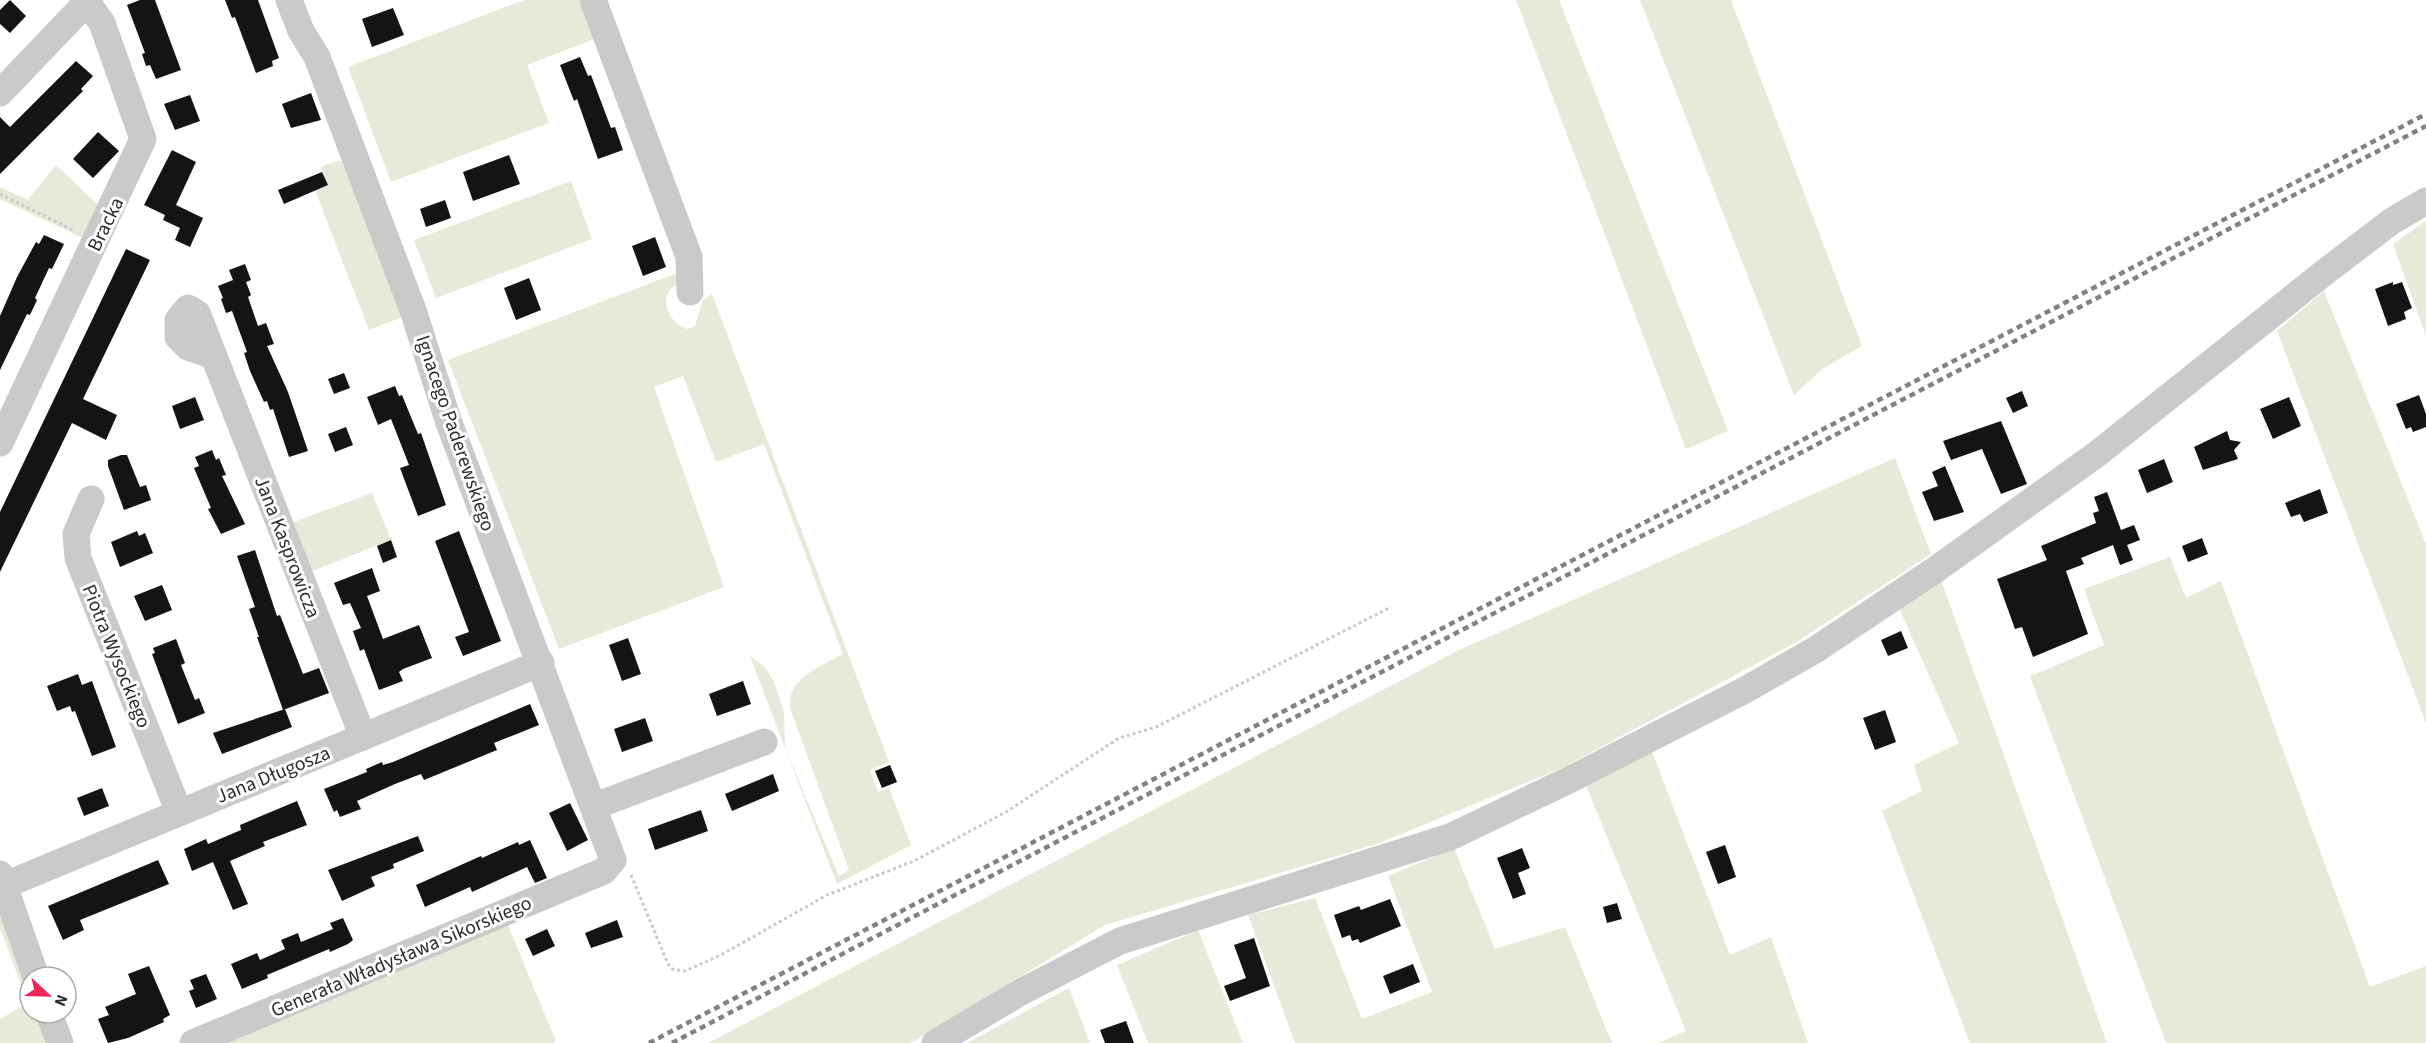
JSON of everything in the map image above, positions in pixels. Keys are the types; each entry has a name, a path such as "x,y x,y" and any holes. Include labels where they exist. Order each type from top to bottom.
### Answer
{"street":[{"name":"Ignacego Paderewskiego","path":"289,0 325,79 414,313 448,420 613,855 609,868"},
{"path":"593,0 689,256 690,292"},
{"path":"0,93 88,1"},
{"name":"Bracka","path":"0,443 143,139 102,23 88,1"},
{"path":"935,1043 1021,992 1120,941 1450,837 1567,781 1745,690 1815,650 1935,570 2088,461 2325,272 2392,221 2426,201"},
{"name":"Jana Kasprowicza","path":"214,356 363,738"},
{"name":"Piotra Wysockiego","path":"91,499 75,539 78,558 179,812"},
{"name":"Jana Długosza","path":"3,879 179,812 541,663"},
{"path":"595,806 764,742"},
{"name":"Generała Władysława Sikorskiego","path":"193,1043 609,868"},
{"path":"3,879 32,965"},
{"path":"53,1025 60,1043"}],"path":[{"path":"0,194 96,242"},
{"path":"609,868 627,873 633,878 668,964 679,971 685,971 721,955 827,895 924,856 1006,812 1119,738 1156,727 1391,607"}],"green space":[{"path":"524,0 583,0 597,38 527,65 549,123 391,182 348,67"},
{"path":"1516,0 1559,0 1728,431 1686,449"},
{"path":"1640,0 1731,0 1862,346 1822,369 1794,395"},
{"path":"337,161 351,161 408,315 369,330 315,190 327,185 321,167"},
{"path":"56,165 102,209 87,240 0,199 0,187 28,200"},
{"path":"571,181 592,239 436,298 414,240"},
{"path":"2426,221 2426,336 2393,244"},
{"path":"685,270 682,282 671,289 667,296 669,314 682,327 688,329 695,326 703,300 712,294 889,762 870,770 878,792 889,788 911,845 837,884 754,667 750,656 765,667 774,682 784,712 785,748 839,876 849,870 790,708 794,688 800,681 807,674 843,654 764,444 716,462 683,376 654,387 724,587 559,649 448,360"},
{"path":"2324,291 2426,544 2426,723 2277,331"},
{"path":"1895,458 1931,554 1795,643 1562,768 1377,844 1105,925 911,1043 708,1043 1459,650"},
{"path":"372,493 391,540 310,572 291,523"},
{"path":"2170,557 2186,598 2221,581 2370,987 2426,966 2426,1043 2166,1043 2030,676 2104,645 2084,589"},
{"path":"1941,580 2107,1043 1970,1043 1882,811 1922,791 1914,765 1959,743 1899,608"},
{"path":"1651,749 1730,955 1771,937 1808,1043 1658,1043 1686,1031 1585,783"},
{"path":"1454,848 1495,949 1565,927 1612,1043 1295,1043 1248,915 1315,898 1362,1019 1432,992 1388,876"},
{"path":"0,896 24,965 18,965 18,976 0,928"},
{"path":"507,923 556,1041 553,1043 207,1043"},
{"path":"1198,930 1243,1043 1148,1043 1117,965"},
{"path":"1069,988 1090,1043 967,1043"},
{"path":"18,1009 18,1025 45,1025 52,1043 0,1043 0,1019"}],"building":[{"path":"10,0 26,16 10,33 0,24 0,10"},
{"path":"140,0 155,0 181,70 156,79 150,65 146,66 142,54 145,53 127,5"},
{"path":"225,0 258,0 279,58 272,61 273,66 256,73 235,17 232,18"},
{"path":"393,8 404,35 372,47 362,19"},
{"path":"580,57 588,76 591,75 611,128 615,127 623,150 598,159 577,99 574,101 560,65"},
{"path":"76,61 93,76 81,89 83,91 0,174 0,117 10,127"},
{"path":"311,93 321,120 291,128 282,104"},
{"path":"190,95 200,121 175,130 164,104"},
{"path":"98,132 119,151 93,178 73,159"},
{"path":"172,150 196,162 176,205 203,218 190,247 175,240 180,228 163,220 165,215 144,205"},
{"path":"509,155 520,184 473,201 463,172"},
{"path":"322,172 328,185 284,204 278,190"},
{"path":"445,200 451,218 426,227 420,209"},
{"path":"44,235 64,244 52,269 49,268 30,315 27,314 0,370 0,316 36,242 39,244"},
{"path":"655,237 666,267 643,276 632,246"},
{"path":"126,249 150,260 83,399 117,415 106,440 72,423 0,572 0,512"},
{"path":"245,264 251,280 246,282 251,295 248,297 258,326 266,323 274,344 267,346 288,392 308,451 289,457 273,409 270,410 267,401 264,402 250,371 244,353 247,352 232,311 226,313 218,286 233,280 229,270"},
{"path":"529,278 541,310 516,320 504,288"},
{"path":"2393,282 2393,285 2402,282 2412,308 2404,312 2406,319 2388,326 2375,289"},
{"path":"344,373 350,388 334,394 328,379"},
{"path":"395,386 399,396 402,395 418,434 421,433 446,505 418,516 400,468 409,465 391,419 378,425 367,397"},
{"path":"2022,391 2028,406 2013,413 2006,398"},
{"path":"2419,395 2426,414 2426,427 2413,432 2411,427 2406,429 2396,404"},
{"path":"195,397 204,420 180,429 172,406"},
{"path":"2289,397 2301,426 2273,439 2260,409"},
{"path":"2001,421 2027,484 2001,494 1982,449 1951,460 1943,441"},
{"path":"346,427 353,445 335,452 328,434"},
{"path":"2227,431 2230,440 2241,442 2234,450 2238,459 2203,470 2194,447"},
{"path":"212,450 216,460 219,458 226,475 222,476 245,524 221,534 208,509 211,508 194,468 199,466 195,457"},
{"path":"127,455 140,487 146,485 151,500 124,510 108,466 108,460"},
{"path":"2164,459 2173,482 2147,493 2138,470"},
{"path":"1945,466 1964,512 1934,521 1922,492 1938,486 1932,472"},
{"path":"2320,489 2328,513 2304,522 2300,514 2291,517 2285,503"},
{"path":"2107,492 2121,530 2134,525 2140,540 2127,545 2133,560 2120,565 2113,545 2081,558 2084,564 2066,571 2088,634 2033,657 2022,627 2015,629 1997,579 2047,560 2041,546 2096,523 2093,513 2099,511 2094,497"},
{"path":"137,531 139,536 145,533 153,553 120,567 111,542"},
{"path":"459,531 501,641 463,656 455,637 469,632 435,541"},
{"path":"2202,538 2208,554 2188,562 2182,546"},
{"path":"391,540 397,557 383,563 377,546"},
{"path":"255,550 277,616 280,615 303,674 319,668 329,693 283,710 257,637 259,637 249,609 255,607 237,556"},
{"path":"372,568 380,591 367,596 383,639 419,625 432,658 403,669 399,672 403,681 379,690 364,649 360,651 353,631 361,628 350,603 343,605 334,583"},
{"path":"162,585 172,610 145,621 134,596"},
{"path":"1901,631 1908,648 1888,656 1881,640"},
{"path":"628,638 641,674 622,681 609,645"},
{"path":"176,639 185,663 181,665 195,700 199,698 205,713 178,724 152,654 155,653 153,648"},
{"path":"78,674 82,685 92,681 116,747 92,756 75,711 72,712 70,706 57,711 47,686"},
{"path":"743,681 751,704 717,716 709,694"},
{"path":"530,704 539,725 494,743 497,750 424,780 421,774 395,784 357,801 361,809 340,817 337,810 334,812 324,789 367,772 366,769 382,762 383,765 393,762"},
{"path":"285,709 292,727 222,754 213,733"},
{"path":"1885,710 1896,742 1875,750 1863,718"},
{"path":"645,718 653,741 622,752 614,729"},
{"path":"890,765 897,782 882,788 875,771"},
{"path":"773,774 779,791 732,811 725,794"},
{"path":"102,788 109,806 84,816 77,798"},
{"path":"297,801 307,825 263,842 265,846 230,861 248,904 233,910 213,862 192,871 184,849 206,839 208,844 241,830 240,825"},
{"path":"570,803 588,840 567,851 549,813"},
{"path":"701,810 708,831 655,850 648,829"},
{"path":"418,836 424,851 393,864 394,868 371,877 375,886 342,901 328,870"},
{"path":"530,840 547,878 535,883 527,867 472,892 470,887 425,907 416,885 481,856 482,858 518,842 519,845"},
{"path":"1725,845 1736,877 1718,884 1706,852"},
{"path":"1522,848 1530,868 1518,873 1526,894 1513,899 1497,858"},
{"path":"158,860 169,884 80,920 84,930 63,940 48,906"},
{"path":"1390,899 1401,926 1360,943 1358,939 1352,941 1350,935 1342,938 1334,915 1359,906 1361,910"},
{"path":"1617,903 1622,919 1607,923 1603,907"},
{"path":"343,918 353,940 348,944 330,952 329,949 267,975 268,978 242,989 231,964 257,953 260,960 285,949 281,940 298,933 301,942 333,929 330,923"},
{"path":"617,920 623,937 591,948 585,933"},
{"path":"547,929 555,946 533,956 525,939"},
{"path":"1254,938 1270,986 1230,1001 1224,986 1246,978 1234,945"},
{"path":"1413,964 1420,982 1390,994 1383,976"},
{"path":"149,966 170,1015 163,1019 164,1022 128,1038 108,1043 98,1019 109,1015 105,1007 136,994 128,974"},
{"path":"206,974 217,999 196,1008 189,991 194,989 190,980"},
{"path":"1126,1021 1134,1043 1105,1043 1100,1030"}],"railway":[{"path":"649,1043 2426,114"},
{"path":"672,1043 2426,126"}]}
